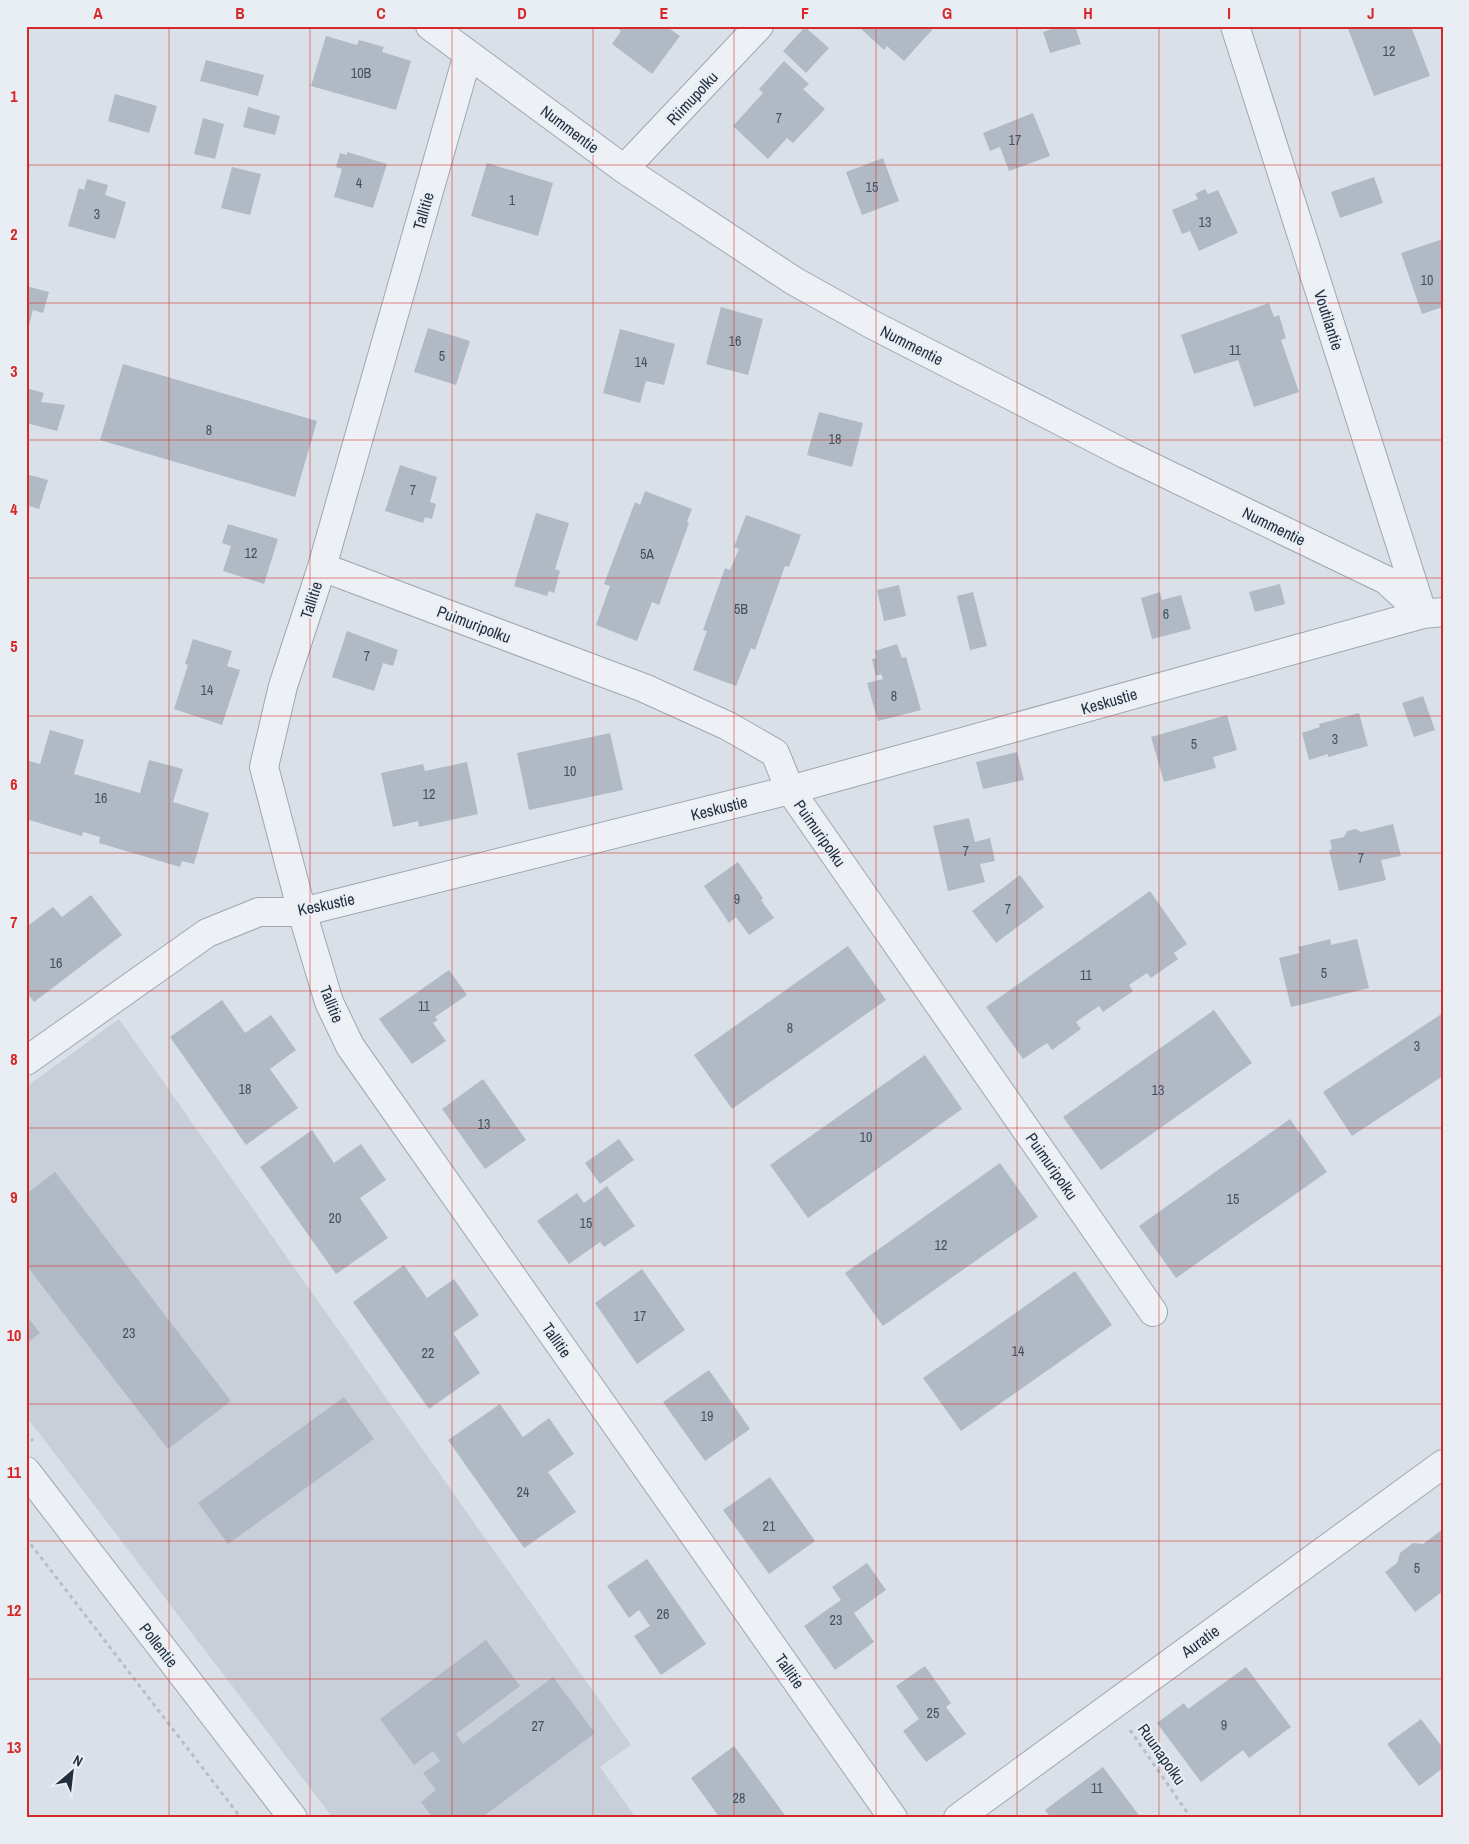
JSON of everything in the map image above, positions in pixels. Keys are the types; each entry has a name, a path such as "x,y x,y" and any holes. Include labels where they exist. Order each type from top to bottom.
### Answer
{"street":[{"name":"Nummentie","path":"430,26 624,169 794,281 873,325 1125,454 1386,580 1433,613"},
{"name":"Riimupolku","path":"624,169 760,26"},
{"name":"Voutilantie","path":"1235,26 1433,613"},
{"name":"Tallitie","path":"468,54 322,567 283,686 264,767 302,912 329,1002 350,1046 892,1818"},
{"name":"Puimuripolku","path":"322,567 644,688 728,726 774,753 790,790 1153,1312"},
{"name":"Keskustie","path":"26,1061 207,933 259,912 302,912 790,790 1433,613"},
{"name":"Auratie","path":"958,1818 1443,1464"},
{"name":"Pollentie","path":"26,1471 293,1818"}],"path":[{"path":"26,1538 241,1818"},
{"name":"Ruunapolku","path":"1113,1704 1191,1818"}],"shaded area":[{"path":"119,1019 631,1745 600,1767 636,1818 333,1818 26,1416 26,1087"}],"building":[{"path":"615,26 666,26 680,36 652,74 612,44 621,31"},
{"path":"858,26 929,26 932,30 904,61 887,46 884,50"},
{"path":"1051,26 1075,26 1081,44 1050,53 1043,32 1052,29"},
{"path":"1347,26 1411,26 1430,76 1374,96"},
{"path":"805,27 829,48 806,73 783,51"},
{"path":"326,36 357,45 359,40 384,47 382,52 411,61 396,110 311,86"},
{"path":"206,60 264,75 258,96 200,81"},
{"path":"784,61 809,84 803,89 825,109 793,143 787,138 768,159 733,126 763,93 759,89"},
{"path":"115,94 157,106 149,133 108,121"},
{"path":"248,107 280,116 275,135 243,127"},
{"path":"1033,113 1050,156 1009,171 1000,147 990,151 983,133"},
{"path":"203,118 224,124 215,159 194,154"},
{"path":"347,152 387,164 373,208 334,197 342,169 336,167 340,153 347,155"},
{"path":"883,158 899,201 862,215 846,172"},
{"path":"487,163 553,183 538,236 471,216"},
{"path":"26,164 30,165 27,178 26,178"},
{"path":"232,167 261,174 250,215 221,208"},
{"path":"1374,177 1383,203 1340,218 1331,192"},
{"path":"87,179 108,185 105,195 126,202 115,239 68,226 79,188 84,190"},
{"path":"1205,189 1208,194 1218,190 1238,233 1199,251 1190,231 1182,234 1172,210 1198,199 1195,194"},
{"path":"1443,239 1443,307 1422,314 1401,253"},
{"path":"26,286 49,292 43,313 33,310 27,333"},
{"path":"1269,303 1274,317 1279,315 1286,338 1281,340 1299,392 1254,407 1238,360 1194,374 1181,335"},
{"path":"721,307 763,319 748,375 706,364"},
{"path":"428,328 470,341 456,385 414,372"},
{"path":"620,329 675,344 664,385 646,381 640,403 603,393"},
{"path":"123,364 317,421 295,497 100,440"},
{"path":"26,388 44,393 41,402 65,405 57,431 26,423"},
{"path":"819,412 863,423 852,467 807,455"},
{"path":"400,465 437,477 430,502 436,504 432,519 425,517 423,523 385,511"},
{"path":"26,474 48,480 39,509 26,505"},
{"path":"645,491 692,509 687,522 689,523 659,605 652,602 637,641 596,625 610,586 604,584 635,502 640,505"},
{"path":"536,513 569,523 555,569 560,571 554,593 549,591 547,596 514,586"},
{"path":"746,515 801,535 789,567 785,566 755,650 751,648 736,686 693,670 707,631 703,630 725,568 730,570 739,549 734,547"},
{"path":"228,524 278,539 264,584 223,571 231,546 222,543"},
{"path":"1280,584 1285,604 1255,612 1249,592"},
{"path":"899,585 906,616 884,621 877,590"},
{"path":"973,592 987,646 970,650 957,596"},
{"path":"1160,592 1162,600 1181,595 1191,629 1152,639 1141,598"},
{"path":"347,631 398,650 393,666 383,663 374,691 332,677"},
{"path":"193,639 232,651 227,666 240,670 222,725 174,709 188,665 185,664"},
{"path":"897,644 902,658 906,657 921,710 878,721 867,683 883,679 881,674 876,676 872,659 877,658 875,651"},
{"path":"1423,696 1435,730 1414,737 1402,703"},
{"path":"1359,713 1368,746 1309,760 1302,733 1320,727 1319,724"},
{"path":"1227,715 1237,750 1213,757 1216,768 1164,782 1151,737"},
{"path":"50,730 84,740 74,774 140,793 149,760 183,769 173,802 209,813 194,864 182,861 180,867 99,843 100,837 83,832 82,836 26,819 26,760 40,764"},
{"path":"610,733 623,790 529,810 517,753"},
{"path":"1017,752 1024,780 983,789 976,762"},
{"path":"467,762 478,814 419,827 418,821 393,827 381,773 423,764 425,771"},
{"path":"969,818 975,842 990,838 995,861 980,864 985,882 948,891 933,826"},
{"path":"1393,824 1401,856 1381,860 1386,880 1339,891 1329,850 1332,849 1330,840 1344,837 1347,831 1356,829 1361,832"},
{"path":"738,862 763,898 761,900 774,918 749,935 736,917 729,923 704,886"},
{"path":"1020,875 1044,907 996,943 972,911"},
{"path":"1150,891 1187,944 1174,953 1178,959 1151,978 1147,973 1129,985 1133,991 1103,1012 1099,1006 1076,1022 1081,1029 1052,1050 1047,1043 1023,1059 986,1007"},
{"path":"91,895 122,935 34,1002 26,992 26,927 53,907 62,917"},
{"path":"1330,939 1331,945 1357,939 1369,988 1291,1007 1279,958 1300,953 1298,947"},
{"path":"848,946 886,1000 732,1109 694,1055"},
{"path":"449,970 467,995 435,1017 438,1020 433,1023 446,1041 412,1064 379,1019"},
{"path":"222,1000 245,1033 271,1015 296,1050 270,1069 298,1108 246,1145 170,1037"},
{"path":"1214,1010 1252,1063 1101,1170 1063,1117"},
{"path":"1443,1013 1443,1076 1352,1136 1323,1092"},
{"path":"925,1055 962,1109 808,1218 770,1165"},
{"path":"483,1079 526,1140 485,1169 442,1109"},
{"path":"1290,1119 1327,1172 1176,1278 1139,1226"},
{"path":"312,1130 334,1163 361,1144 386,1180 360,1198 388,1238 336,1274 260,1167"},
{"path":"619,1139 634,1160 600,1184 585,1163"},
{"path":"1000,1163 1038,1217 883,1326 845,1273"},
{"path":"55,1172 231,1401 168,1449 26,1265 26,1194"},
{"path":"607,1186 635,1226 604,1247 600,1242 569,1264 537,1221 577,1193 584,1203"},
{"path":"404,1265 427,1298 454,1279 479,1315 453,1333 480,1373 429,1409 353,1302"},
{"path":"642,1269 685,1330 637,1364 595,1303"},
{"path":"1075,1271 1112,1325 961,1431 923,1378"},
{"path":"26,1315 40,1333 26,1344"},
{"path":"709,1370 750,1429 705,1461 663,1402"},
{"path":"344,1397 374,1439 228,1544 198,1503"},
{"path":"500,1404 523,1437 549,1418 574,1454 548,1472 576,1512 524,1548 448,1440"},
{"path":"770,1477 815,1541 769,1574 723,1510"},
{"path":"1443,1529 1443,1591 1415,1612 1385,1572 1397,1563 1400,1553 1413,1543 1423,1544"},
{"path":"647,1559 706,1644 661,1675 634,1636 650,1626 639,1610 629,1618 607,1586"},
{"path":"867,1563 886,1590 854,1613 874,1642 835,1670 804,1626 841,1600 832,1587"},
{"path":"486,1640 520,1686 456,1734 463,1744 553,1677 595,1733 481,1818 433,1818 421,1802 436,1790 423,1773 440,1761 433,1751 414,1765 380,1719"},
{"path":"925,1666 951,1703 946,1707 966,1734 926,1762 903,1731 919,1719 896,1686"},
{"path":"1246,1667 1291,1727 1249,1758 1243,1750 1201,1782 1157,1723 1184,1703 1188,1709"},
{"path":"1421,1719 1443,1748 1443,1768 1419,1786 1387,1744"},
{"path":"734,1746 787,1818 720,1818 691,1778"},
{"path":"1103,1767 1141,1818 1051,1818 1045,1810"}]}
